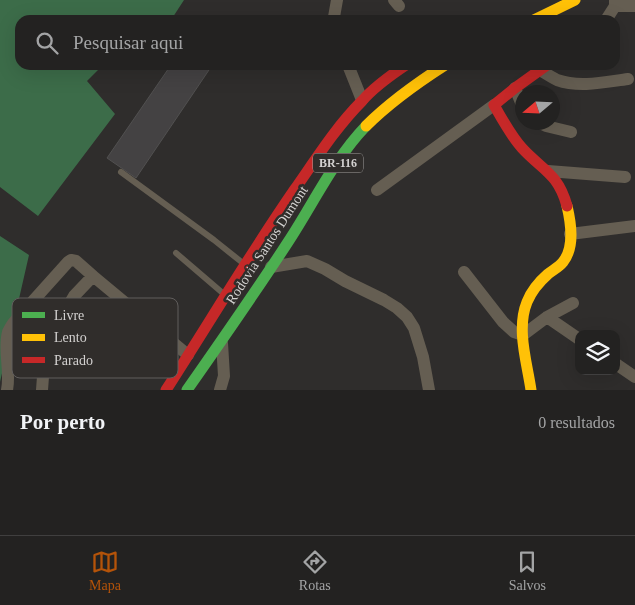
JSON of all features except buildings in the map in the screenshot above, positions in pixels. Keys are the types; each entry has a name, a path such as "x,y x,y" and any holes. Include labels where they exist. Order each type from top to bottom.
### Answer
{"main road":[{"path":"544,15 575,0"},
{"path":"178,371 263,235 332,136 362,100 398,70"},
{"name":"Rodovia Santos Dumont","path":"187,390 260,286 355,139 373,118 395,99 437,70"},
{"path":"519,85 540,70"},
{"path":"515,88 494,105 520,146 559,183 564,193 571,225 568,254 531,293 523,316 523,345 531,390"},
{"path":"166,390 174,378"}],"street":[{"path":"334,15 338,0"},
{"path":"609,15 615,3 635,6"},
{"path":"350,70 362,100"},
{"path":"547,70 557,80 572,83 598,84 628,79"},
{"path":"377,190 494,105"},
{"path":"560,129 571,132"},
{"path":"548,171 625,177"},
{"path":"570,234 635,226"},
{"path":"36,298 71,260 76,261 119,298"},
{"path":"271,267 306,261 326,269 397,308 407,317 414,328 423,357 429,390"},
{"path":"464,272 503,322 514,332 523,335 547,317 573,303"},
{"path":"73,298 93,276"},
{"path":"220,390 224,376 221,345 260,286"},
{"path":"547,317 575,336"},
{"path":"7,390 7,343 9,330 12,326"},
{"path":"178,347 188,355"},
{"path":"620,367 635,378"}],"lane":[{"path":"121,172 245,264"},
{"path":"176,253 226,296"}],"green space":[{"path":"0,0 184,0 174,15 15,15 15,70 98,70 87,81 115,114 38,216 0,187"},
{"path":"0,236 29,255 19,298 12,298 12,329 0,382"}],"traffic: fast":[{"path":"187,390 278,258 344,152 366,126"}],"traffic: slow":[{"path":"544,15 575,0"},
{"path":"366,126 404,93 438,70"},
{"path":"531,390 523,346 522,323 524,312 527,302 536,287 567,256 571,242 567,206"}],"traffic: jam":[{"path":"178,371 262,238 327,143 367,96 399,70"},
{"path":"540,70 494,105 518,143 554,179 567,206"},
{"path":"166,390 174,378"}]}
